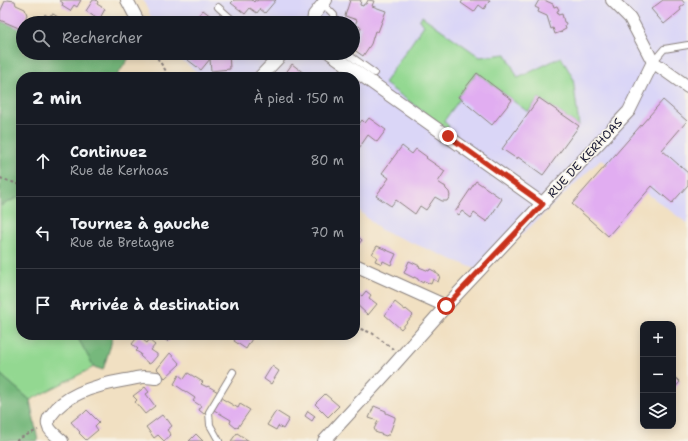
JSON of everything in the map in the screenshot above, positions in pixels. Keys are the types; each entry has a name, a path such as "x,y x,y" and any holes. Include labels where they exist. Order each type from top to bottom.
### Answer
{"street":[{"path":"127,0 135,16"},
{"path":"612,0 630,18 653,62 688,88"},
{"path":"314,16 325,2"},
{"path":"264,72 272,60"},
{"path":"340,60 357,72"},
{"name":"RUE DE KERHOAS","path":"324,441 446,306 543,204 628,111 653,62"},
{"path":"360,74 543,204"},
{"path":"360,267 446,306"},
{"path":"62,441 48,426 47,422 48,418 55,410 70,398 82,392 112,383 144,377 157,378"}],"lane":[{"path":"325,2 334,16"},
{"path":"218,7 228,16"},
{"path":"653,62 664,49 688,45"},
{"path":"356,60 374,73"},
{"path":"219,441 210,425 209,412 233,372"}],"path":[{"path":"159,60 167,72"},
{"path":"0,178 16,183"},
{"path":"360,329 372,333 385,342"},
{"path":"16,441 48,426"}],"shaded area":[{"path":"143,0 688,0 688,224 601,159 483,272 381,230 360,211 360,72 197,72 182,60 360,60 360,16 151,16"}],"green space":[{"path":"422,16 480,57 506,54 518,78 561,57 573,78 579,126 539,98 528,112 477,73 458,97 460,99 444,121 449,126 447,129 384,83 424,25 419,20"},
{"path":"0,21 16,27 16,60 128,60 119,72 16,72 16,198 0,206"},
{"path":"16,198 16,340 79,340 94,367 30,400 0,374 0,206"},
{"path":"79,340 111,340 103,370 94,367"},
{"path":"0,374 30,400 38,441 0,441"}],"building":[{"path":"59,0 81,0 77,7 74,5 70,11 62,6 63,3"},
{"path":"93,0 96,0 98,2 97,4 105,9 101,16 93,16 86,11"},
{"path":"234,0 252,0 254,2 255,0 276,0 265,13 260,9 257,13 250,8 245,14 231,3"},
{"path":"350,0 361,0 360,5 363,6 368,0 374,1 372,6 386,11 378,32 375,31 371,44 363,56 360,54 360,16 345,16"},
{"path":"463,0 490,0 484,9 479,5 474,12 461,3"},
{"path":"539,0 544,0 553,4 554,7 557,6 559,10 557,11 558,15 562,14 564,22 566,23 566,29 561,33 555,34 553,28 551,29 547,16 538,12 539,9 535,7"},
{"path":"663,0 682,0 685,4 680,8 681,10 664,24 651,9"},
{"path":"5,1 15,1 16,5 25,9 27,16 16,16 16,27 0,20 0,12"},
{"path":"203,10 211,16 198,16"},
{"path":"188,60 209,60 201,70"},
{"path":"210,60 229,60 230,69 211,71"},
{"path":"292,64 302,72 286,72"},
{"path":"477,73 512,100 492,125 458,97"},
{"path":"539,98 579,126 543,175 518,157 517,159 502,149"},
{"path":"663,100 687,121 662,150 688,173 688,185 672,203 652,186 608,236 572,204"},
{"path":"369,118 386,130 377,142 368,135 360,147 360,123 362,120 365,123"},
{"path":"402,146 412,154 416,149 445,171 438,182 445,186 449,192 450,196 447,201 442,201 435,197 426,210 420,206 415,214 396,200 391,206 376,196 389,178 382,173"},
{"path":"476,181 502,199 487,222 474,213 471,218 462,211 459,215 455,212"},
{"path":"377,246 396,254 391,265 383,261 382,264 375,261 377,257 372,254"},
{"path":"409,261 420,266 419,267 436,272 440,276 438,282 433,279 431,284 424,281 423,283 418,279 404,273"},
{"path":"366,291 371,295 369,298 377,304 368,315 360,308 360,294 362,296"},
{"path":"395,302 413,315 401,329 385,315"},
{"path":"135,340 143,340 147,343 149,340 155,345 151,350 157,354 157,356 149,364 140,356 141,354 136,351 138,349 132,344"},
{"path":"234,340 251,340 246,349"},
{"path":"170,353 180,364 165,378 157,369"},
{"path":"272,366 279,371 271,384 264,379"},
{"path":"188,373 203,382 201,384 218,392 204,414 199,410 201,406 193,401 195,398 174,384 179,375 184,379"},
{"path":"676,378 680,382 676,387"},
{"path":"145,387 149,392 146,394 155,406 145,414 135,402 137,400 133,396"},
{"path":"325,394 339,406 328,417 315,404"},
{"path":"221,398 238,408 240,404 250,410 238,427 237,426 236,428 230,423 231,420 214,410"},
{"path":"374,406 395,417 389,435 386,436 375,432 374,429 378,421 369,418"},
{"path":"87,410 99,422 95,426 98,430 86,440 71,422"},
{"path":"276,411 289,419 283,429 278,426 276,430 267,425"},
{"path":"308,411 315,416 312,421 305,416"},
{"path":"162,415 172,426 167,430 171,435 164,441 158,435 154,438 146,427"},
{"path":"237,433 249,441 231,441"},
{"path":"196,434 203,441 189,441"}],"route":[{"path":"446,306 543,204 448,136"}]}
